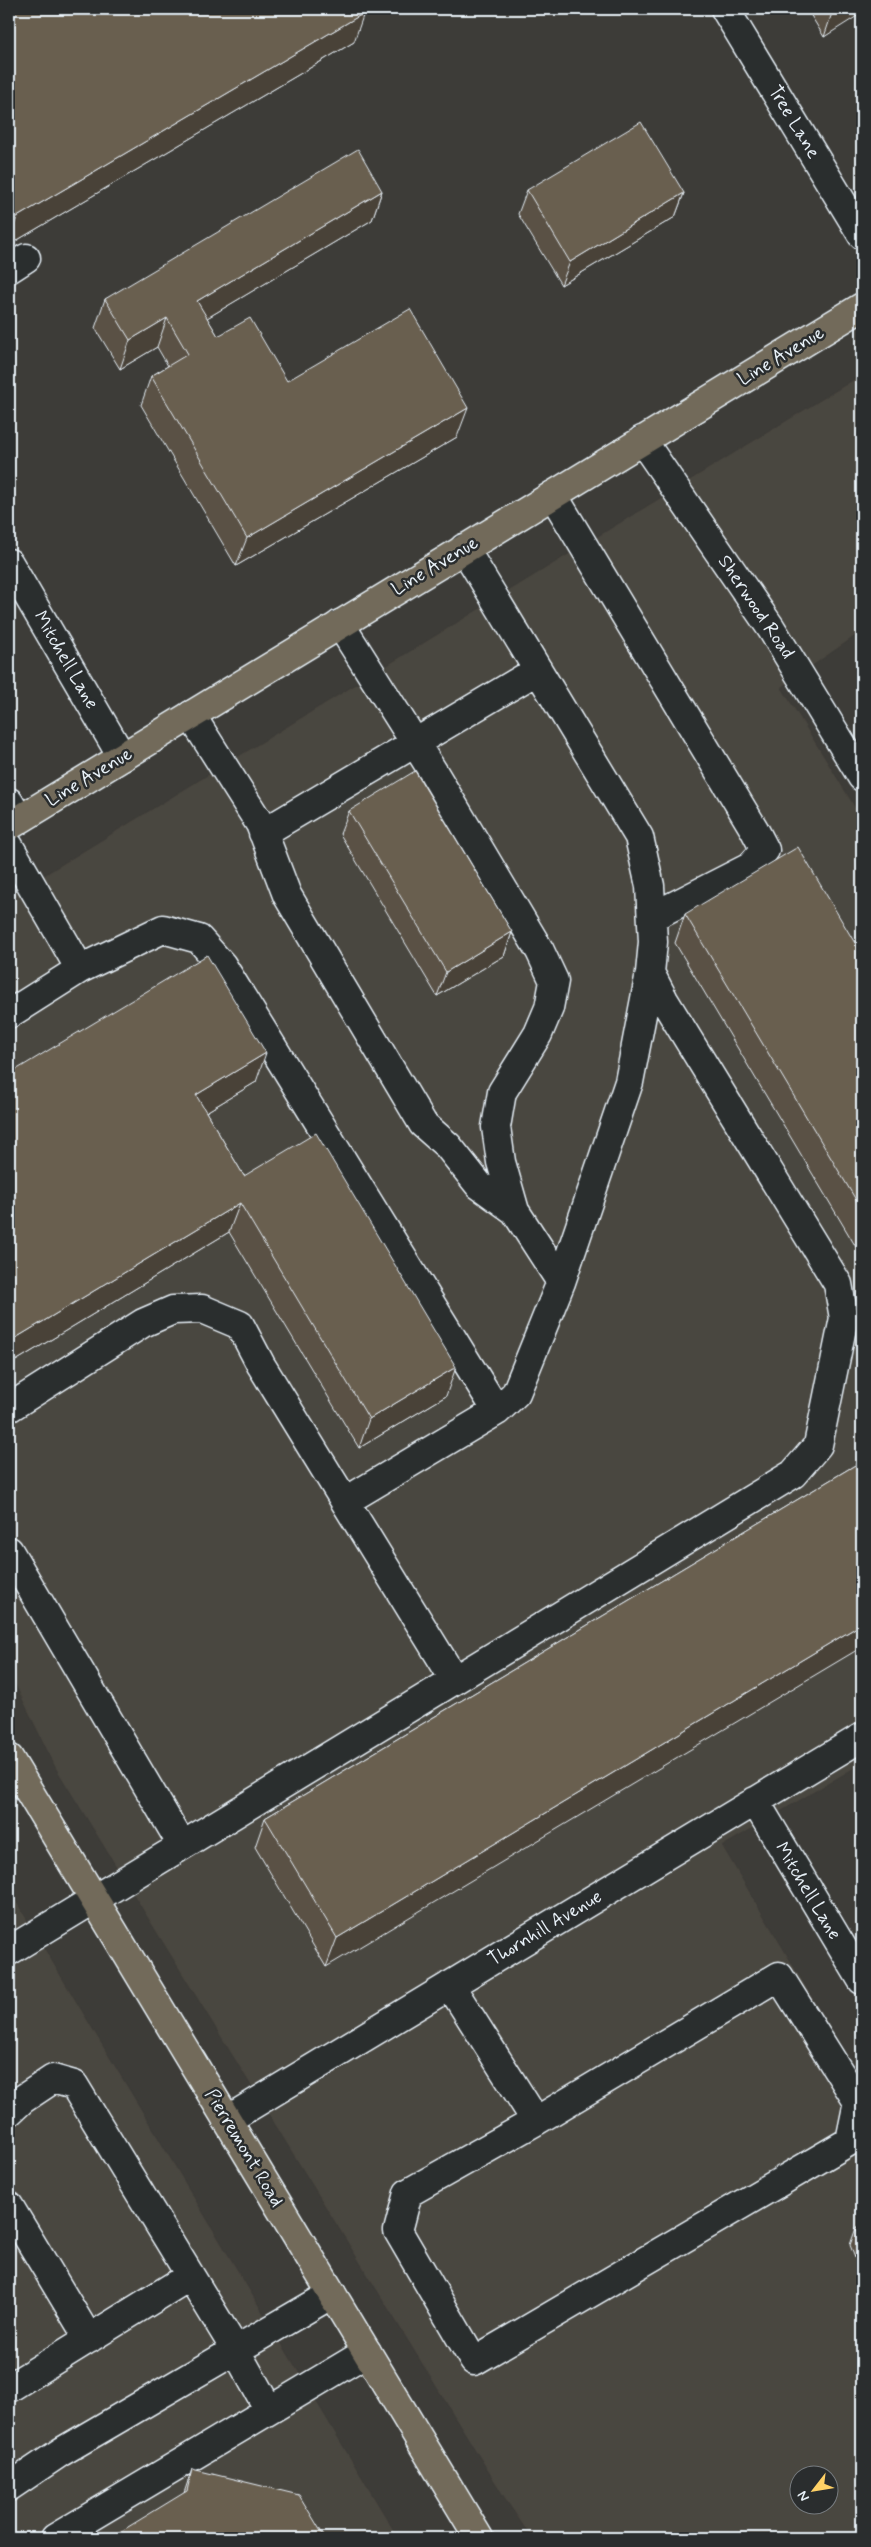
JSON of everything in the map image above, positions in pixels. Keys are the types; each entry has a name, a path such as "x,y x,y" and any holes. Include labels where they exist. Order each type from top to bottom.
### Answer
{"main road":[{"name":"Line Avenue","path":"12,816 122,757 862,307"},
{"name":"Pierremont Road","path":"9,1758 479,2538"}],"street":[{"name":"Tree Lane","path":"725,9 862,235"},
{"name":"Sherwood Road","path":"642,440 771,628 862,777"},
{"path":"553,495 765,850 750,867 652,929"},
{"path":"346,1502 497,1412 516,1392 561,1282 629,1082 650,973 652,929 650,886 639,837 464,548"},
{"name":"Mitchell Lane","path":"9,563 122,757"},
{"path":"340,624 415,742 540,951 554,981 549,1008 538,1034 502,1092 496,1127 502,1162 515,1211 561,1282"},
{"path":"262,833 538,670"},
{"path":"191,715 260,824 287,895 424,1124 448,1146 479,1184 515,1211"},
{"path":"9,846 80,969"},
{"path":"9,1014 80,969 163,929 198,939 222,965 497,1412"},
{"path":"9,1951 793,1474 818,1444 844,1318 838,1284 664,1000 650,973"},
{"path":"9,1408 143,1324 173,1310 202,1309 240,1325 261,1364 454,1679"},
{"path":"9,1551 182,1846"},
{"name":"Thornhill Avenue","path":"228,2120 862,1737"},
{"name":"Mitchell Lane","path":"755,1801 862,1980"},
{"path":"779,1976 858,2102 850,2141 474,2361 398,2230 408,2193 536,2121 779,1976"},
{"path":"450,1986 536,2121"},
{"path":"9,2112 23,2099 54,2080 74,2085 235,2350 269,2410"},
{"path":"9,2206 89,2339"},
{"path":"9,2388 190,2276"},
{"path":"9,2487 61,2452 332,2294"},
{"path":"55,2538 367,2352"}],"shaded area":[{"path":"862,375 862,631 781,687 862,819 862,1763 722,1846 862,2082 862,2538 532,2538 507,2501 56,1768 9,1671 9,897"},
{"path":"9,1890 398,2538 9,2538"}],"building":[{"path":"9,9 362,9 364,13 17,217 9,204"},
{"path":"830,9 839,9 832,13"},
{"path":"641,122 684,193 570,262 527,190"},
{"path":"358,149 382,191 197,301 218,336 250,318 287,381 410,309 468,408 247,538 151,376 188,354 167,318 130,340 105,299"},
{"path":"415,771 512,932 446,972 349,811"},
{"path":"798,847 862,955 862,1210 685,914"},
{"path":"207,955 266,1053 196,1095 244,1176 316,1133 456,1367 369,1419 240,1203 9,1342 9,1074"},
{"path":"862,1461 862,1624 337,1938 265,1818"},
{"path":"862,2225 862,2243 856,2228"},
{"path":"192,2469 299,2495 325,2538 110,2538 187,2491"}]}
